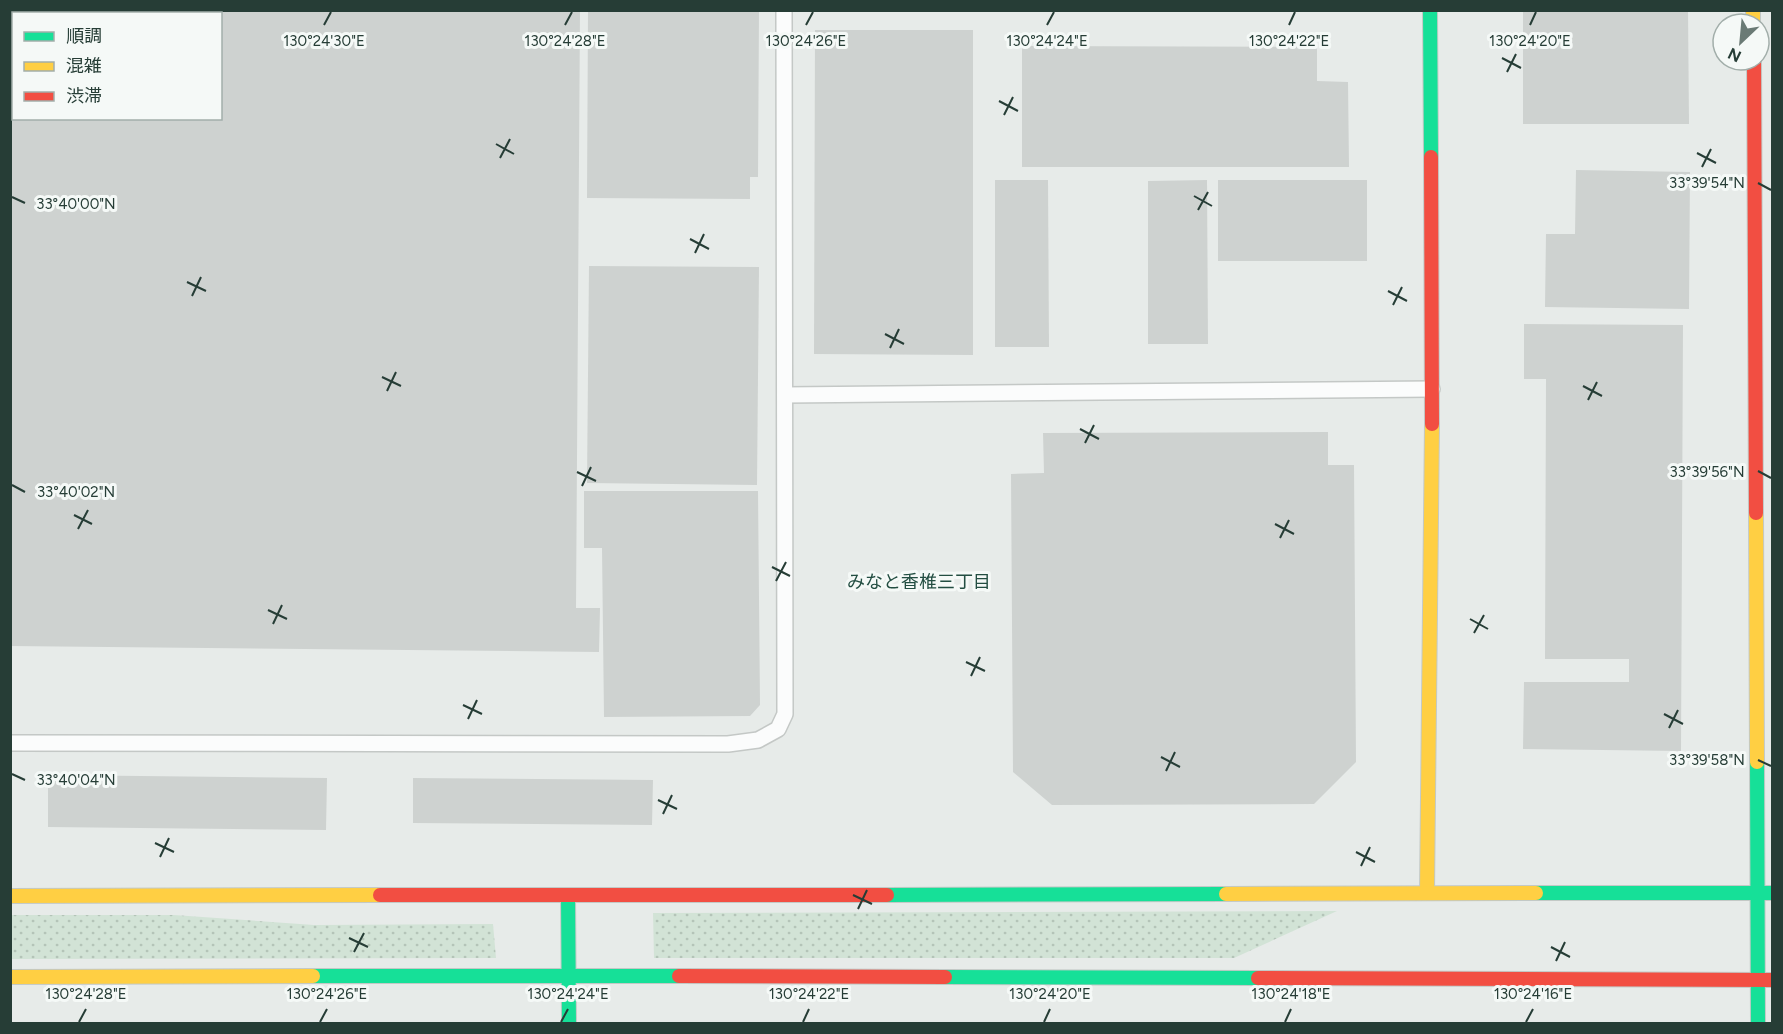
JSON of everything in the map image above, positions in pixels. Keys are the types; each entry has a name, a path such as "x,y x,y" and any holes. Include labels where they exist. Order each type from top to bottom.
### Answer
{"street":[{"path":"1427,892 1432,389 1430,10"},
{"path":"1754,72 1758,893 1766,980 1758,1023"},
{"path":"1756,280 1773,280"},
{"path":"1756,329 1773,328"},
{"path":"10,896 1773,893"},
{"path":"568,895 568,1023"},
{"path":"10,977 568,976 1766,980"}],"lane":[{"path":"10,743 728,744 758,740 778,729 785,714 784,10"},
{"path":"784,395 1432,389"}],"green space":[{"path":"1337,911 1234,958 654,958 653,913"},
{"path":"10,915 174,915 314,925 493,924 496,958 11,959"}],"building":[{"path":"10,10 580,10 576,608 600,608 599,652 10,646"},
{"path":"588,10 759,10 758,177 750,177 750,199 587,198"},
{"path":"1523,10 1688,10 1689,124 1523,124"},
{"path":"815,30 973,30 973,355 814,354"},
{"path":"1022,46 1317,47 1317,81 1348,82 1349,167 1022,167"},
{"path":"1576,170 1690,172 1689,309 1545,307 1546,234 1575,234"},
{"path":"995,180 1048,180 1049,347 995,347"},
{"path":"1207,180 1208,344 1148,344 1148,181"},
{"path":"1218,180 1367,180 1367,261 1218,261"},
{"path":"589,266 759,267 757,485 587,483"},
{"path":"1524,324 1683,325 1681,751 1523,749 1524,682 1629,682 1629,659 1545,659 1546,379 1524,379"},
{"path":"1328,432 1328,465 1354,465 1356,762 1314,804 1052,805 1013,772 1011,474 1044,473 1043,433"},
{"path":"584,491 758,491 760,705 750,716 604,717 602,548 584,548"},
{"path":"48,775 327,778 326,830 48,827"},
{"path":"413,778 653,780 652,825 413,823"}],"traffic: fast":[{"path":"1430,10 1431,157"},
{"path":"1757,762 1758,1024"},
{"path":"1536,893 1772,893"},
{"path":"887,895 1226,894"},
{"path":"568,895 569,1024"},
{"path":"313,976 679,976"},
{"path":"945,977 1258,978"}],"traffic: slow":[{"path":"1427,892 1432,424"},
{"path":"1756,513 1757,762"},
{"path":"1226,894 1536,893"},
{"path":"10,896 380,895"},
{"path":"10,977 313,976"}],"traffic: jam":[{"path":"1754,72 1756,513"},
{"path":"1431,157 1432,424"},
{"path":"380,895 887,895"},
{"path":"679,976 945,977"},
{"path":"1258,978 1772,980"}],"district":[{"name":"みなと香椎三丁目","path":"919,582"}]}
